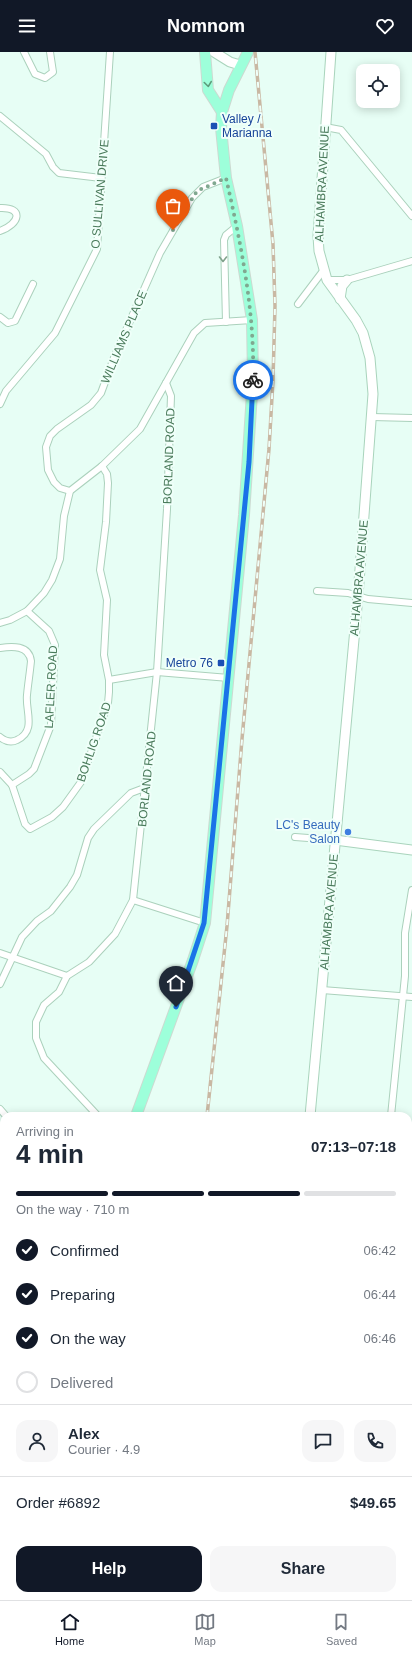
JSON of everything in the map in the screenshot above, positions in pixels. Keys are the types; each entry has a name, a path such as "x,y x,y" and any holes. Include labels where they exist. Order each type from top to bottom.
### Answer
{"main road":[{"path":"205,52 208,90 222,112"},
{"path":"214,52 230,62 244,58"},
{"name":"ALHAMBRA AVENUE","path":"310,1112 331,875 336,840 358,596 372,417 372,373 367,345 356,320 327,280 323,271 318,236 331,52"},
{"path":"137,1112 193,960 204,923 229,678 250,449 254,378 252,320 237,226 226,178 221,128 222,112 229,90 244,58"},
{"path":"340,299 342,286 347,280"},
{"path":"336,840 412,850"}],"street":[{"path":"24,52 35,74 45,78 53,72 50,52"},
{"name":"O SULLIVAN DRIVE","path":"0,404 6,392 55,332 94,258 98,240 110,52"},
{"path":"0,116 46,154 52,167 59,173 101,178"},
{"path":"325,127 341,130 412,216"},
{"name":"WILLIAMS PLACE","path":"70,491 60,488 54,482 48,470 46,448 50,436 57,429 91,405 101,393 160,253 192,198 203,187 226,178"},
{"path":"0,208 15,212 17,217 16,222 11,227 0,232"},
{"path":"226,322 224,240 226,235 237,226"},
{"path":"327,280 347,280 412,261"},
{"path":"298,304 323,271"},
{"path":"0,317 8,323 15,321 33,284"},
{"path":"0,623 27,611 44,592 57,569 63,541 66,501 70,491 102,466 140,429 194,333 205,323 252,320"},
{"name":"BORLAND ROAD","path":"94,1112 44,1058 36,1038 36,1028 38,1014 44,1005 59,992 68,976 89,962 115,934 133,900 147,787 157,672 167,509 171,396 166,383"},
{"path":"372,417 412,418"},
{"name":"BOHLIG ROAD","path":"12,785 25,824 30,829 52,818 81,782 108,703 109,680 104,655 107,600 100,570 106,522 108,483 107,474 102,466"},
{"path":"317,591 348,593 368,599 412,603"},
{"name":"LAFLER ROAD","path":"12,785 34,769 51,725 52,680 56,645 49,631 27,611"},
{"path":"0,648 19,647 24,649 31,656 27,696 29,726 22,737 16,741 10,742 0,737"},
{"path":"109,680 157,672 229,678"},
{"path":"0,772 12,785"},
{"path":"0,984 22,937 51,911 70,887 77,875 88,838 94,829 131,794 147,787"},
{"path":"294,837 336,840"},
{"path":"391,1112 405,976 405,933 412,890"},
{"path":"133,900 204,923"},
{"path":"0,953 68,976"},
{"path":"322,990 412,997"}],"railway":[{"path":"207,1112 227,926 242,739 269,449 273,380 275,306 273,244 255,52"}],"way so far":[{"path":"173,230 197,191 226,178 237,226 252,320 253,380"}],"place":[{"name":"Valley / Marianna","path":"214,126"},
{"name":"Metro 76","path":"221,663"},
{"name":"LC's Beauty Salon","path":"348,832"}],"route":[{"path":"176,1007 193,960 204,923 249,462 253,380"}]}
